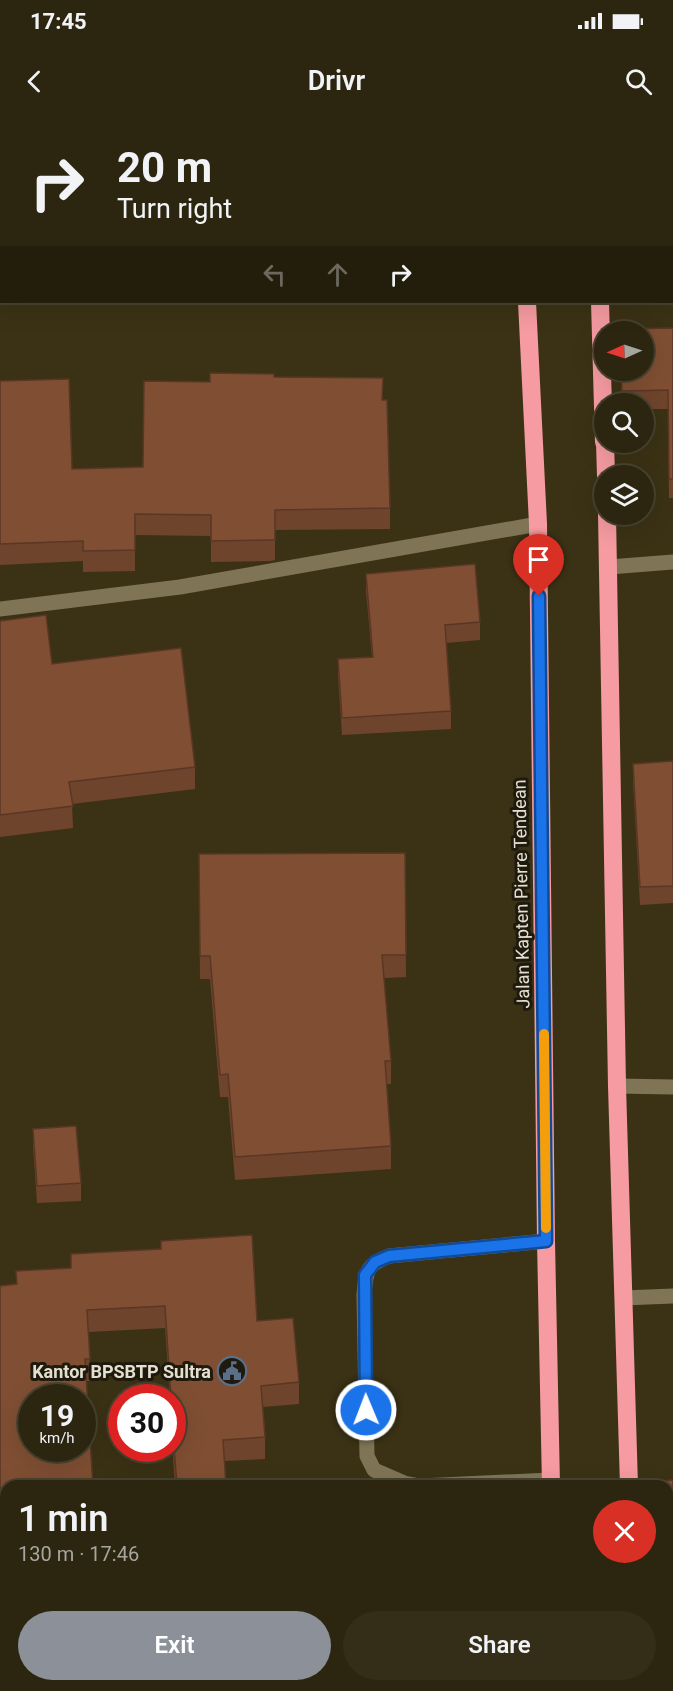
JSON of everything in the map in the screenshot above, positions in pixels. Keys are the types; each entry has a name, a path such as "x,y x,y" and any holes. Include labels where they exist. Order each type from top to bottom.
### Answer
{"highway":[{"name":"Jalan Kapten Pierre Tendean","path":"527,303 538,524 551,1480"},
{"path":"600,303 603,393"},
{"path":"607,525 617,1086 629,1480"}],"street":[{"path":"0,609 180,587 538,524"},
{"path":"609,567 673,562"},
{"path":"617,1086 673,1088"},
{"path":"397,1480 374,1470 367,1456 365,1275 375,1262 389,1256 546,1241"},
{"path":"623,1298 673,1296"}],"building":[{"path":"654,328 673,328 673,479 669,479 668,390 622,391 622,381 654,381"},
{"path":"210,373 274,374 274,377 383,378 382,400 387,400 390,508 275,510 275,540 211,541 211,515 135,514 135,550 83,551 83,541 0,544 0,381 69,379 72,469 143,467 144,381 210,382"},
{"path":"475,564 480,622 445,625 451,711 342,718 338,659 373,657 366,574"},
{"path":"46,615 52,664 181,648 195,767 69,782 73,806 0,815 0,621"},
{"path":"673,761 673,886 640,887 633,764"},
{"path":"405,853 406,955 382,955 391,1061 385,1061 391,1146 235,1157 228,1074 220,1075 210,956 200,956 199,854"},
{"path":"76,1126 81,1183 37,1186 33,1129"},
{"path":"252,1235 257,1321 293,1318 299,1382 261,1386 265,1437 223,1440 226,1480 177,1480 175,1462 186,1462 186,1384 170,1384 165,1306 87,1310 90,1359 85,1359 87,1384 18,1384 18,1462 91,1462 93,1480 0,1480 0,1286 17,1284 16,1271 71,1268 71,1254 161,1249 161,1241"}],"slow traffic":[{"path":"544,1034 546,1228"}],"place":[{"name":"Kantor BPSBTP Sultra","path":"232,1371"}],"route":[{"path":"366,1410 365,1275 375,1262 389,1256 546,1241 539,596"}]}
